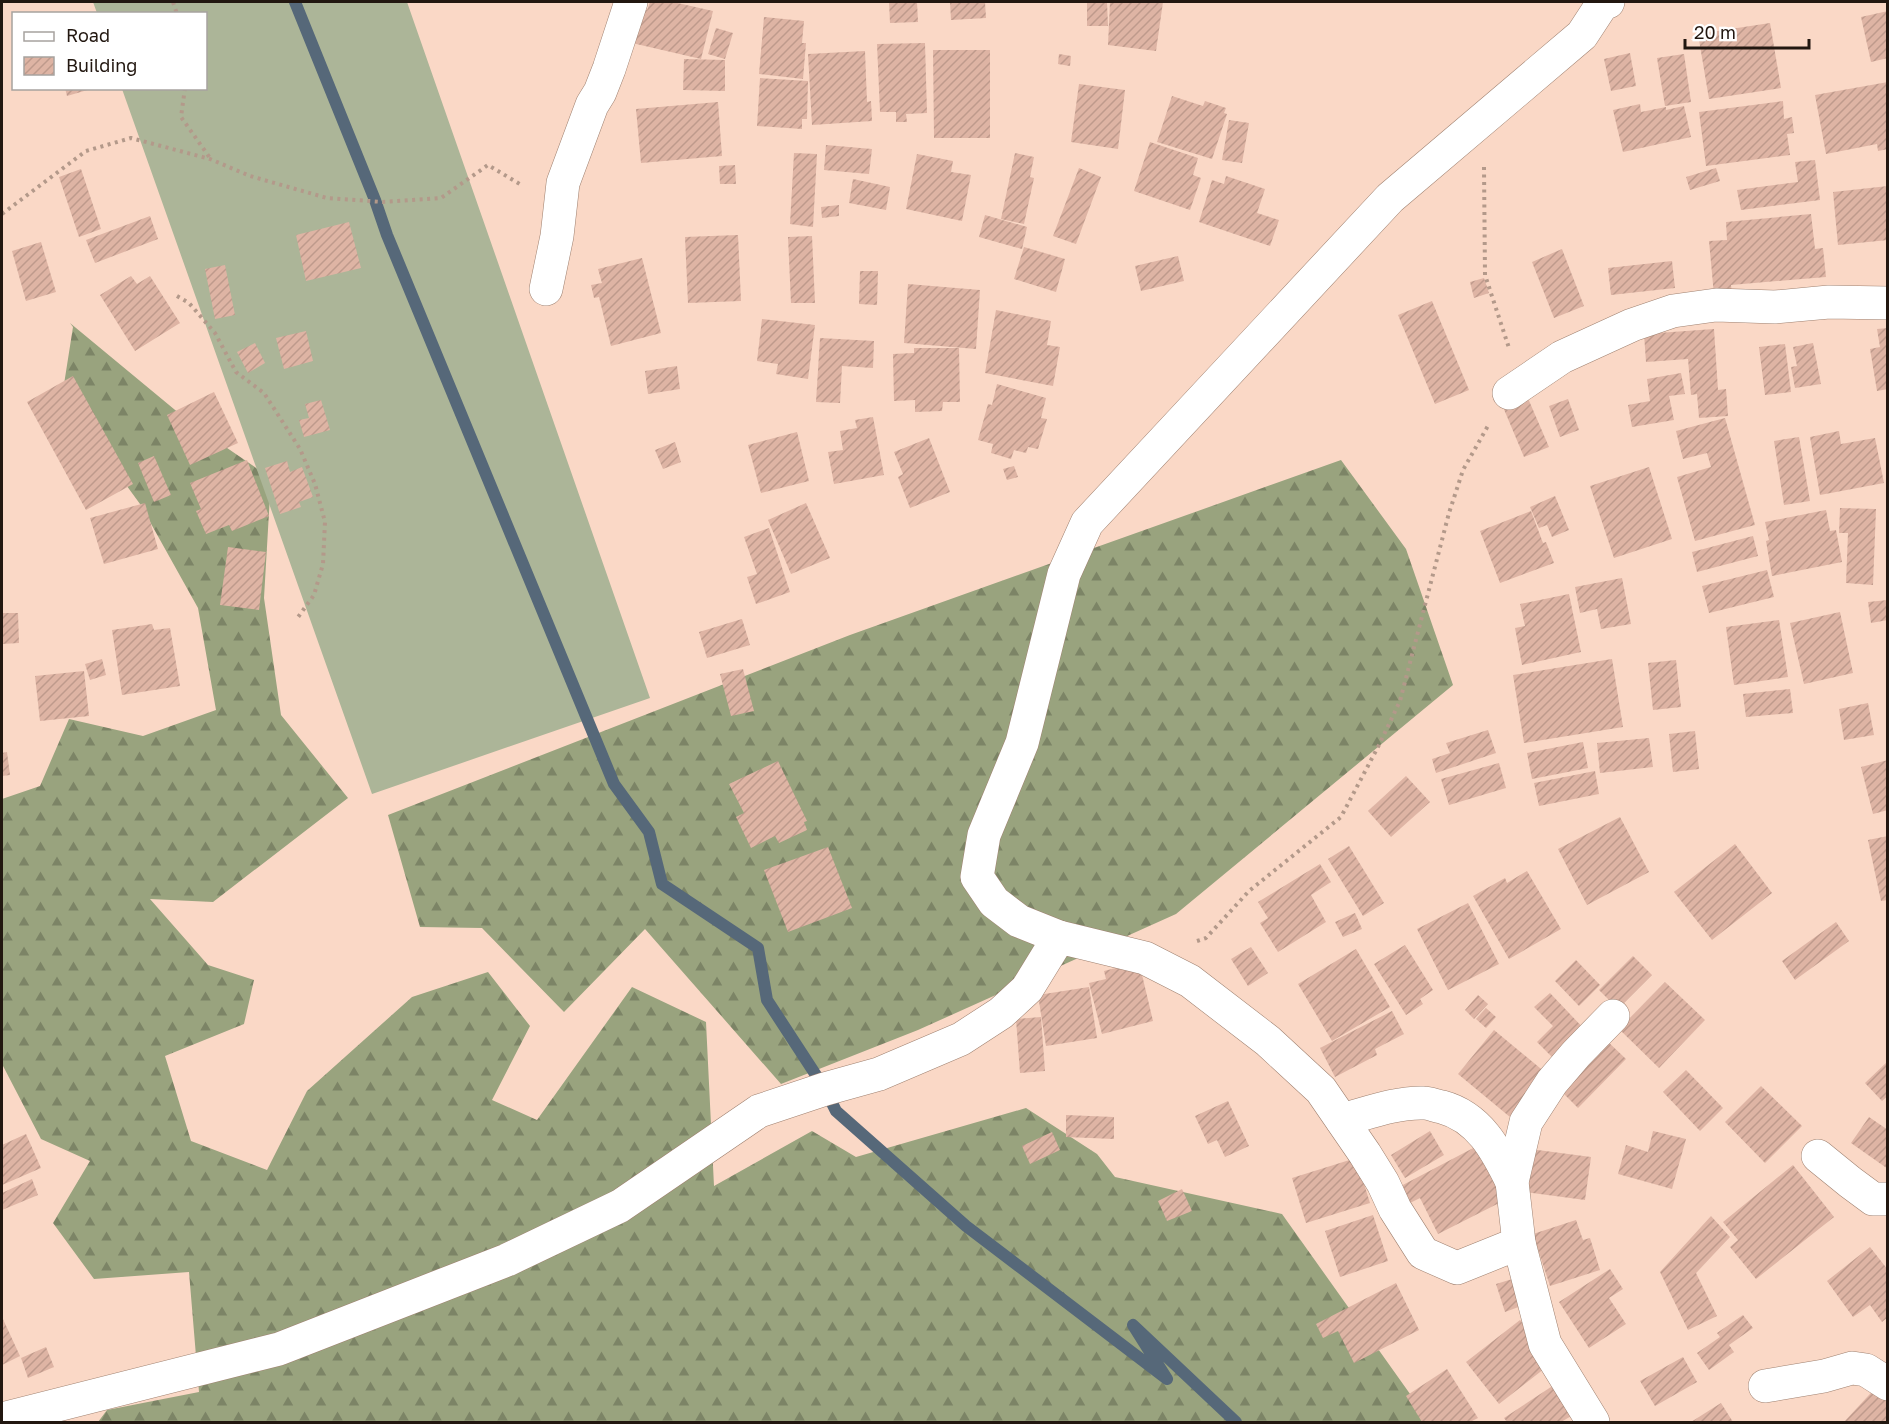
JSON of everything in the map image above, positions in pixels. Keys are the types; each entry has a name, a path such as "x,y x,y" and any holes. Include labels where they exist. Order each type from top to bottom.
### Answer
{"street":[{"path":"546,289 557,236 563,183 592,105 609,69 631,2"},
{"path":"1519,1244 1456,1268 1423,1253 1395,1209 1377,1173 1321,1089 1268,1041 1190,981 1145,958 1059,937 1019,921 994,902 977,877 984,834 1022,743 1064,574 1087,523 1390,198 1582,35 1603,3 1608,2"},
{"path":"1509,393 1562,357 1632,325 1673,311 1716,305 1775,307 1829,302 1887,303"},
{"path":"2,1419 279,1349 507,1260 620,1206 759,1111 879,1074 961,1039 1001,1013 1027,989 1059,937"},
{"path":"1512,1182 1526,1122 1552,1082 1613,1016"},
{"path":"1342,1120 1391,1107 1425,1103 1456,1111 1478,1126 1500,1157 1512,1182 1519,1244 1545,1344 1593,1422"},
{"path":"1818,1156 1874,1199 1887,1199"},
{"path":"1765,1386 1824,1376 1852,1368 1866,1370 1887,1384"}],"path":[{"path":"185,90 181,117 210,159"},
{"path":"1145,958 1206,938 1249,891 1341,817 1400,701 1449,513 1463,470 1479,438 1517,378 1516,364 1485,275 1484,117"},
{"path":"2,214 86,151 131,138 210,159 250,176 327,198 383,202 441,198 488,165 561,207"},
{"path":"177,296 189,303 214,333 236,372 264,393 300,449 315,484 325,522 322,564 314,595 296,620"}],"green space":[{"path":"93,2 407,2 650,698 372,794 122,90 207,90 207,12 97,12"},
{"path":"70,323 192,424 271,478 264,598 281,715 348,798 213,902 150,899 208,965 254,980 244,1024 165,1056 191,1141 267,1170 307,1091 412,997 488,972 530,1026 492,1100 537,1120 632,987 706,1022 714,1186 812,1131 856,1157 1026,1108 1097,1154 1115,1177 1282,1214 1430,1422 98,1422 107,1410 199,1392 189,1272 94,1279 53,1223 90,1161 41,1139 2,1064 2,799 40,786 69,719 143,736 216,710 198,608 140,504 62,397 73,327"},
{"path":"1341,460 1406,549 1453,685 1176,914 918,1030 781,1084 645,929 564,1012 482,928 420,927 388,815 850,635"}],"building":[{"path":"650,2 673,2 713,11 701,59 632,43 640,9 647,10"},
{"path":"889,2 917,2 918,22 890,23"},
{"path":"950,2 985,2 986,18 951,20"},
{"path":"1087,2 1107,2 1108,26 1087,26"},
{"path":"1110,2 1163,2 1156,51 1108,45"},
{"path":"1888,11 1888,58 1871,62 1861,17"},
{"path":"764,17 804,21 802,43 806,43 803,79 759,74"},
{"path":"1770,23 1781,88 1709,99 1698,34"},
{"path":"716,28 733,33 725,59 708,54"},
{"path":"925,43 927,113 906,114 907,122 896,122 896,112 880,112 877,44"},
{"path":"933,50 990,50 990,138 934,138"},
{"path":"865,51 867,102 871,101 872,121 812,125 808,54"},
{"path":"1630,53 1636,86 1611,91 1604,59"},
{"path":"1059,54 1071,56 1070,66 1058,64"},
{"path":"1684,54 1691,102 1665,106 1657,58"},
{"path":"684,59 725,60 725,91 683,90"},
{"path":"760,78 808,81 807,119 802,119 802,129 757,126"},
{"path":"1888,82 1888,149 1878,151 1877,144 1826,154 1815,95"},
{"path":"1079,84 1125,90 1118,149 1071,142"},
{"path":"66,90 88,90 67,96"},
{"path":"1172,96 1203,106 1205,101 1226,108 1224,113 1227,114 1212,159 1157,142"},
{"path":"1783,101 1784,119 1792,117 1794,133 1787,134 1790,155 1706,166 1699,112"},
{"path":"718,102 722,156 641,163 636,109"},
{"path":"1640,104 1641,112 1684,106 1691,137 1623,152 1613,110"},
{"path":"1229,120 1249,123 1242,163 1222,160"},
{"path":"1150,142 1198,158 1193,175 1201,178 1190,210 1134,191"},
{"path":"826,145 872,149 869,174 824,170"},
{"path":"794,153 817,154 813,227 790,224"},
{"path":"1015,153 1034,157 1030,177 1034,178 1024,224 1001,219"},
{"path":"917,154 953,161 951,172 971,175 962,221 906,209"},
{"path":"1815,160 1820,200 1741,210 1737,190 1798,182 1795,162"},
{"path":"735,165 736,184 720,184 719,166"},
{"path":"1079,168 1101,177 1076,244 1053,236"},
{"path":"1716,168 1720,181 1690,190 1686,177"},
{"path":"81,169 101,229 79,237 59,177"},
{"path":"1226,176 1265,189 1257,213 1279,220 1270,246 1199,222 1212,180 1224,184"},
{"path":"853,179 890,187 886,210 849,203"},
{"path":"1888,186 1888,240 1838,245 1833,192"},
{"path":"839,205 839,216 822,218 821,207"},
{"path":"1811,214 1815,249 1823,248 1826,277 1731,285 1732,294 1714,295 1709,241 1727,240 1726,222"},
{"path":"985,215 1027,227 1022,249 979,237"},
{"path":"150,216 158,239 95,263 86,240"},
{"path":"349,222 361,268 306,281 296,235"},
{"path":"738,235 741,301 688,303 685,237"},
{"path":"812,236 815,303 791,303 788,237"},
{"path":"41,242 56,292 26,301 12,251"},
{"path":"1024,247 1065,259 1056,292 1014,279"},
{"path":"1562,249 1584,306 1554,318 1532,262"},
{"path":"1178,256 1184,281 1141,291 1135,266"},
{"path":"642,258 661,333 611,346 599,297 594,298 591,285 602,283 598,269"},
{"path":"1672,261 1675,288 1611,295 1608,268"},
{"path":"225,265 235,315 215,319 205,269"},
{"path":"860,271 878,271 877,305 859,304"},
{"path":"131,276 137,284 150,276 180,323 135,351 100,295"},
{"path":"1484,278 1489,293 1474,298 1470,282"},
{"path":"908,284 980,290 976,349 904,343"},
{"path":"1432,301 1469,390 1435,404 1398,315"},
{"path":"996,310 1051,321 1047,345 1060,347 1053,386 985,373"},
{"path":"762,319 815,325 808,379 776,374 778,364 757,361"},
{"path":"1888,328 1888,389 1877,391 1870,349 1880,347 1877,329"},
{"path":"1714,329 1718,390 1726,389 1728,416 1699,418 1697,394 1691,395 1688,359 1646,362 1644,334"},
{"path":"306,331 313,361 284,369 276,338"},
{"path":"820,338 874,341 873,368 842,366 840,403 816,402"},
{"path":"255,343 265,363 248,373 237,352"},
{"path":"1813,343 1821,384 1795,388 1791,367 1797,366 1793,347"},
{"path":"1785,344 1791,392 1765,395 1759,347"},
{"path":"914,348 959,348 960,402 943,402 942,411 915,412 915,400 894,401 893,354 914,353"},
{"path":"677,366 680,389 648,394 645,371"},
{"path":"1681,373 1685,394 1669,396 1674,420 1632,427 1628,405 1650,401 1647,379"},
{"path":"73,376 133,484 86,510 27,402"},
{"path":"997,384 1046,398 1041,418 1047,419 1038,449 1028,447 1026,453 1014,450 1011,459 991,453 993,444 978,440 988,404 992,405"},
{"path":"214,392 238,443 190,465 167,415"},
{"path":"1527,396 1549,447 1524,457 1503,407"},
{"path":"1568,399 1579,430 1560,437 1549,406"},
{"path":"321,400 330,430 304,437 299,420 309,418 305,404"},
{"path":"873,417 884,475 834,484 828,452 843,450 840,431 857,428 855,420"},
{"path":"1725,418 1755,525 1695,541 1677,477 1711,467 1707,453 1683,459 1676,431"},
{"path":"1839,431 1841,444 1875,438 1884,483 1820,495 1810,437"},
{"path":"797,432 809,481 761,493 748,445"},
{"path":"1799,437 1810,501 1784,505 1774,441"},
{"path":"929,438 950,492 910,508 898,477 903,474 894,452"},
{"path":"675,442 681,462 663,469 655,450"},
{"path":"154,456 171,495 154,502 138,463"},
{"path":"247,460 269,516 232,531 229,525 206,534 196,511 201,509 190,483"},
{"path":"287,461 290,472 302,467 313,497 299,502 301,507 280,514 265,468"},
{"path":"1014,466 1018,477 1007,480 1003,469"},
{"path":"1649,467 1672,539 1614,558 1590,486"},
{"path":"1555,496 1569,530 1552,537 1547,525 1539,528 1530,507"},
{"path":"145,503 158,549 104,564 90,518"},
{"path":"806,503 830,558 791,574 768,520"},
{"path":"1840,508 1876,509 1873,585 1846,583 1848,533 1839,533"},
{"path":"1826,510 1830,531 1836,530 1842,562 1772,576 1765,522"},
{"path":"1531,511 1543,543 1546,542 1554,563 1500,583 1480,531"},
{"path":"769,528 790,592 756,604 747,577 757,574 744,537"},
{"path":"1753,536 1758,556 1697,572 1692,552"},
{"path":"228,547 266,552 259,610 220,605"},
{"path":"1767,570 1774,597 1709,613 1702,586"},
{"path":"1622,578 1631,624 1601,629 1597,609 1580,613 1575,587"},
{"path":"1569,594 1581,652 1522,665 1515,628 1525,626 1520,604"},
{"path":"1888,600 1888,620 1871,623 1868,602"},
{"path":"1840,612 1853,673 1804,684 1790,623"},
{"path":"2,613 18,613 19,643 2,644"},
{"path":"742,619 750,645 707,658 699,632"},
{"path":"1779,620 1788,677 1734,685 1726,627"},
{"path":"152,624 154,630 170,628 180,686 122,695 112,630"},
{"path":"102,659 106,675 90,680 85,664"},
{"path":"1612,659 1623,727 1524,743 1513,675"},
{"path":"1676,660 1681,707 1653,710 1648,663"},
{"path":"743,669 754,711 731,716 720,674"},
{"path":"84,671 89,716 40,721 35,676"},
{"path":"1790,689 1793,713 1746,717 1743,694"},
{"path":"1868,703 1874,735 1844,740 1839,709"},
{"path":"1488,730 1496,753 1436,773 1432,759 1450,753 1446,743"},
{"path":"1695,731 1699,769 1673,772 1669,734"},
{"path":"1649,738 1653,767 1600,773 1597,743"},
{"path":"1583,742 1588,768 1532,779 1527,753"},
{"path":"7,752 10,775 2,776 2,753"},
{"path":"1888,760 1888,810 1873,814 1861,767"},
{"path":"778,761 807,821 804,822 807,830 779,843 775,836 751,848 736,817 744,813 729,784"},
{"path":"1499,763 1506,788 1449,805 1441,779"},
{"path":"1595,771 1599,794 1539,806 1534,783"},
{"path":"1406,776 1430,802 1391,837 1368,811"},
{"path":"1620,817 1649,872 1587,905 1558,849"},
{"path":"1888,836 1888,900 1881,901 1868,840"},
{"path":"1735,844 1772,893 1712,940 1674,892"},
{"path":"1349,846 1384,903 1363,916 1328,859"},
{"path":"828,847 852,908 788,932 764,870"},
{"path":"1320,864 1331,882 1311,895 1326,922 1278,952 1260,923 1268,918 1258,902"},
{"path":"1527,871 1561,929 1509,959 1473,896 1505,878 1507,883"},
{"path":"1468,903 1499,964 1448,990 1417,929"},
{"path":"1355,913 1362,929 1343,937 1335,922"},
{"path":"1836,922 1849,941 1795,980 1782,961"},
{"path":"1405,945 1433,990 1420,999 1423,1004 1406,1015 1374,964"},
{"path":"1251,947 1268,973 1248,986 1231,959"},
{"path":"1356,949 1390,1007 1332,1041 1298,984"},
{"path":"1633,956 1652,975 1618,1009 1599,990"},
{"path":"1576,960 1600,985 1579,1006 1555,981"},
{"path":"1139,962 1153,1021 1102,1034 1089,983 1106,979 1104,971"},
{"path":"1665,982 1705,1020 1659,1068 1619,1029"},
{"path":"1089,987 1097,1038 1046,1046 1038,995"},
{"path":"1550,993 1588,1033 1558,1063 1537,1042 1553,1026 1534,1007"},
{"path":"1478,995 1488,1004 1474,1019 1465,1010"},
{"path":"1486,1008 1496,1017 1486,1028 1476,1019"},
{"path":"1392,1011 1404,1034 1375,1049 1377,1055 1335,1077 1320,1048"},
{"path":"1041,1017 1045,1071 1020,1073 1016,1019"},
{"path":"1494,1030 1552,1078 1516,1122 1458,1074"},
{"path":"1604,1038 1626,1059 1578,1108 1556,1086"},
{"path":"1888,1061 1888,1096 1882,1101 1865,1083"},
{"path":"1686,1070 1723,1108 1700,1131 1663,1092"},
{"path":"1761,1086 1802,1126 1765,1163 1725,1122"},
{"path":"1228,1101 1249,1146 1225,1157 1217,1140 1208,1144 1195,1116"},
{"path":"1066,1115 1114,1117 1114,1139 1066,1137"},
{"path":"1869,1117 1888,1130 1888,1169 1851,1143"},
{"path":"1430,1131 1444,1155 1405,1178 1391,1155"},
{"path":"1653,1131 1686,1139 1672,1189 1618,1174 1626,1145 1648,1152"},
{"path":"1052,1132 1060,1150 1030,1164 1022,1146"},
{"path":"26,1134 41,1168 2,1185 2,1145"},
{"path":"1479,1145 1507,1199 1438,1234 1420,1198 1408,1204 1399,1187"},
{"path":"1530,1149 1591,1157 1585,1200 1525,1192"},
{"path":"1356,1158 1370,1203 1306,1223 1292,1178"},
{"path":"1793,1165 1834,1217 1756,1279 1730,1247 1738,1240 1723,1222"},
{"path":"32,1179 38,1195 2,1210 2,1193"},
{"path":"1182,1189 1192,1211 1167,1221 1158,1201"},
{"path":"1373,1215 1388,1261 1340,1277 1325,1231"},
{"path":"1711,1216 1730,1237 1696,1273 1717,1316 1688,1330 1660,1272"},
{"path":"1576,1220 1583,1240 1590,1238 1600,1270 1550,1286 1533,1234"},
{"path":"1870,1247 1888,1270 1888,1317 1882,1322 1870,1305 1853,1317 1827,1281"},
{"path":"1610,1269 1623,1289 1609,1298 1626,1324 1589,1348 1559,1302"},
{"path":"1519,1277 1527,1304 1505,1312 1496,1284"},
{"path":"1396,1283 1419,1330 1354,1363 1338,1331 1323,1338 1316,1324"},
{"path":"1743,1315 1753,1328 1729,1345 1734,1352 1709,1370 1697,1353 1720,1337 1717,1333"},
{"path":"2,1317 20,1356 2,1365"},
{"path":"1520,1320 1553,1362 1499,1404 1466,1362"},
{"path":"46,1347 54,1367 28,1378 21,1358"},
{"path":"1683,1357 1697,1382 1655,1406 1640,1381"},
{"path":"1447,1369 1478,1418 1470,1422 1422,1422 1406,1396"},
{"path":"1881,1382 1888,1388 1888,1422 1844,1422"},
{"path":"1554,1385 1573,1415 1561,1422 1507,1422 1504,1418"},
{"path":"1721,1403 1733,1422 1691,1422"}],"waterway":[{"path":"295,2 387,235 614,784 649,832 662,884 758,948 767,1000 825,1089 836,1111 966,1226 1167,1379 1133,1325 1236,1422"}]}
